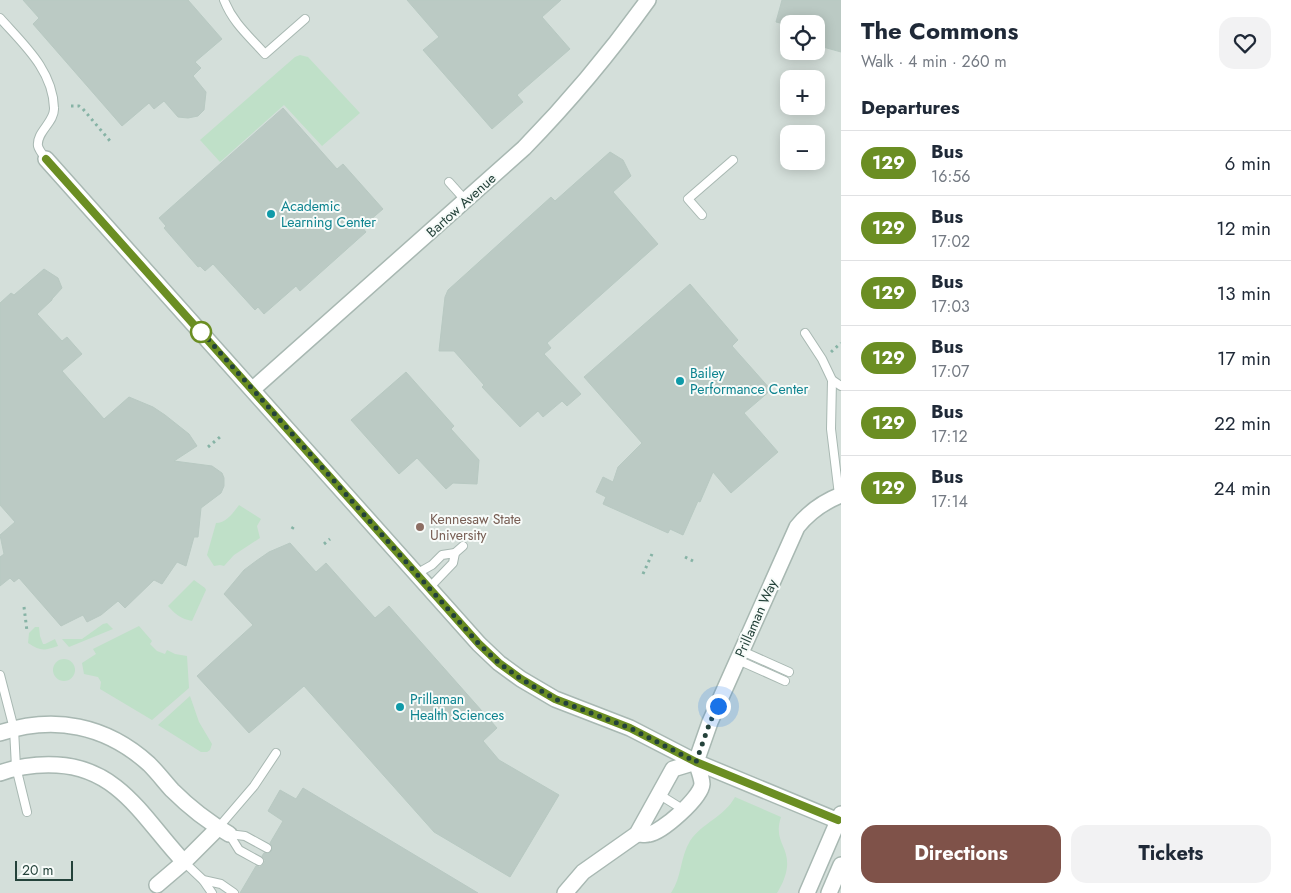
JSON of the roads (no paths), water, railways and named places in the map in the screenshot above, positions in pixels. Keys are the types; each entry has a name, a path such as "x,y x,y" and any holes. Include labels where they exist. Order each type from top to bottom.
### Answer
{"street":[{"name":"Bartow Avenue","path":"252,389 524,148 563,109 609,54 648,0"},
{"path":"46,159 416,574 479,644 499,663 521,679 555,699 630,728 696,762 840,818 807,893"},
{"name":"Prillaman Way","path":"696,762 710,722 797,527 812,511 840,495"},
{"path":"7,731 36,725 62,724 92,729 142,758 183,801 223,831 157,885"},
{"path":"565,893 583,872 637,834 673,770 696,762"},
{"path":"637,834 650,834 664,826 684,810 699,792 702,784 696,762"},
{"path":"0,773 16,767 42,764 69,765 106,779 134,803 184,862"},
{"path":"829,893 841,865"}],"lane":[{"path":"224,0 234,20 265,54 305,20"},
{"path":"0,18 37,59 50,84 55,110 39,137 38,146 46,159"},
{"path":"702,215 688,199 733,160"},
{"path":"450,182 466,201"},
{"path":"805,333 822,359 832,380 831,429 840,495"},
{"path":"832,380 841,386"},
{"path":"416,574 442,555 455,552 463,546"},
{"path":"429,588 452,563 455,552"},
{"path":"740,656 789,672"},
{"path":"740,656 785,680"},
{"path":"0,675 7,731 27,812"},
{"path":"223,831 276,753"},
{"path":"660,795 684,810"},
{"path":"223,831 245,836 267,848"},
{"path":"223,831 239,850 259,861"},
{"path":"184,862 203,880 212,893"},
{"path":"203,880 221,884 234,893"}],"place":[{"name":"Academic Learning Center","path":"271,214"},
{"name":"Bailey Performance Center","path":"680,381"},
{"name":"Kennesaw State University","path":"420,527"},
{"name":"Prillaman Health Sciences","path":"400,707"}]}
